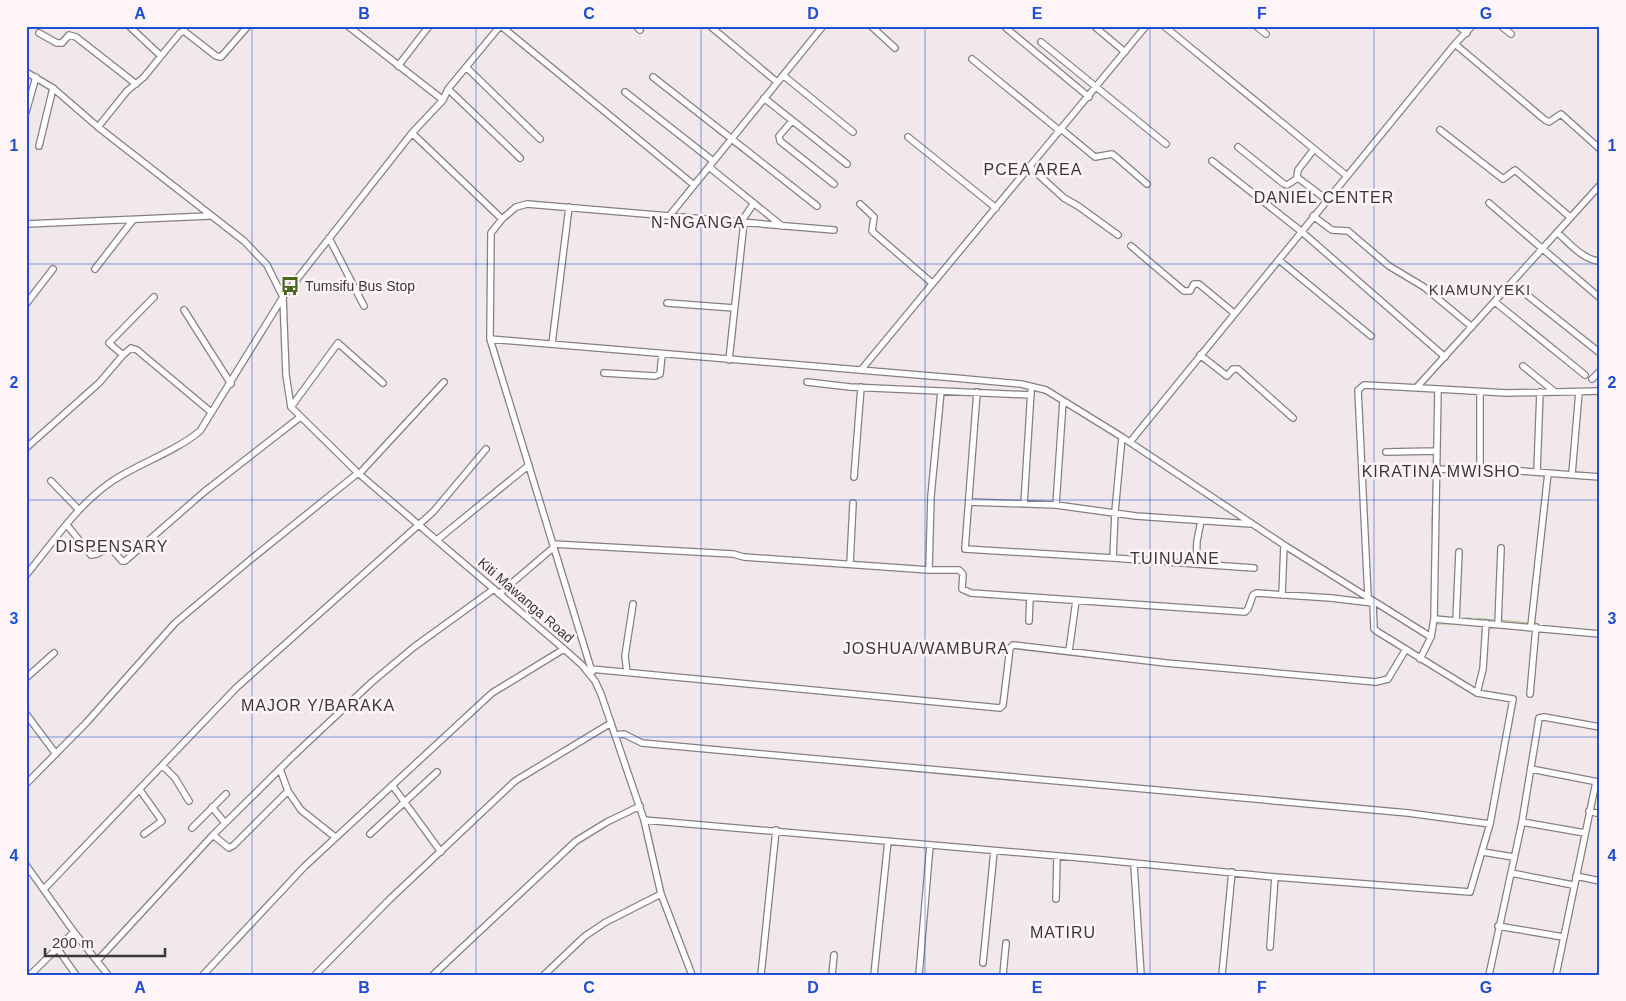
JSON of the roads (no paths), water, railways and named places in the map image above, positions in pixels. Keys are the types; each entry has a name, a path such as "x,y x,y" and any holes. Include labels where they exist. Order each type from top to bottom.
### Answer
{"street":[{"path":"129,26 161,56"},
{"path":"98,127 180,33 184,32 216,56 221,57 226,54 248,26"},
{"path":"348,26 443,100"},
{"path":"398,66 429,26"},
{"path":"26,575 87,501 113,481 195,436 200,431 231,384 283,297 412,133 443,100 448,89 500,26 694,185"},
{"path":"710,26 777,82"},
{"path":"670,215 823,26"},
{"path":"871,26 895,48"},
{"path":"1094,26 1125,52"},
{"path":"861,370 1146,26"},
{"path":"1164,26 1347,176"},
{"path":"1256,26 1266,34"},
{"path":"1458,26 1467,33"},
{"path":"1130,442 1302,232 1313,216 1472,26"},
{"path":"1501,26 1510,34"},
{"path":"1006,28 1089,97"},
{"path":"40,33 57,44 62,43 69,35 76,37 136,84"},
{"path":"1041,42 1166,144"},
{"path":"1455,44 1545,120 1549,122 1561,114 1600,148"},
{"path":"972,59 1095,157 1112,154 1116,156 1147,184"},
{"path":"466,67 540,138"},
{"path":"26,72 54,88 98,127 209,216 244,241 267,265 283,297"},
{"path":"784,76 853,132"},
{"path":"26,112 36,77"},
{"path":"653,77 816,206"},
{"path":"39,146 54,88"},
{"path":"448,89 520,158"},
{"path":"625,92 713,161"},
{"path":"764,98 847,164"},
{"path":"792,121 779,136 780,141 834,184"},
{"path":"1440,130 1503,180 1515,170 1570,217"},
{"path":"412,133 502,219"},
{"path":"908,137 996,208"},
{"path":"1238,147 1287,185 1297,177 1298,170 1314,149"},
{"path":"1212,161 1302,232 1445,357"},
{"path":"709,167 782,226"},
{"path":"1030,167 1064,198 1118,235"},
{"path":"1297,177 1327,200"},
{"path":"1417,387 1600,185"},
{"path":"729,360 743,222 754,203"},
{"path":"1489,203 1600,298"},
{"path":"595,681 490,339 490,238 502,219 520,204 834,230"},
{"path":"860,204 874,217 872,231 932,283"},
{"path":"552,344 569,207"},
{"path":"26,224 209,216"},
{"path":"1313,216 1332,230 1348,231 1389,266 1424,287 1472,327"},
{"path":"95,269 134,220"},
{"path":"1557,232 1584,255 1594,261 1600,261"},
{"path":"329,238 364,306"},
{"path":"1131,246 1184,291 1190,291 1194,284 1199,284 1234,313"},
{"path":"1279,260 1371,336"},
{"path":"26,304 53,270"},
{"path":"1512,283 1600,353"},
{"path":"123,355 111,346 110,340 154,297"},
{"name":"Kiti Mawanga Road","path":"283,297 286,375 291,407 299,418 359,473 564,649 595,681 640,806 662,894 690,973"},
{"path":"1495,302 1585,375"},
{"path":"667,303 734,308"},
{"path":"184,310 231,384"},
{"path":"490,339 662,355 861,370 1032,386 1046,390 1130,442 1373,603 1431,637"},
{"path":"291,407 338,343 343,345 383,383"},
{"path":"26,448 99,383 131,348 137,350 211,412"},
{"path":"604,373 656,376 660,374 662,355"},
{"path":"1200,355 1227,376 1233,369 1238,369 1292,418"},
{"path":"1524,366 1555,392"},
{"path":"1592,379 1600,371"},
{"path":"26,784 56,754 175,623 257,554 359,473 444,382"},
{"path":"807,382 861,387 1031,395"},
{"path":"1367,599 1358,390 1364,385 1480,392 1600,391"},
{"path":"1024,504 1032,386"},
{"path":"854,477 861,387"},
{"path":"1420,659 1431,637 1434,619 1435,469 1438,389"},
{"path":"929,570 931,496 940,391"},
{"path":"977,392 965,549 1254,568"},
{"path":"1480,392 1480,469"},
{"path":"1537,472 1540,392"},
{"path":"1572,474 1579,392"},
{"path":"1056,505 1063,401"},
{"path":"67,525 91,554 97,554 110,547 122,561 125,561 204,492 299,418"},
{"path":"1113,558 1122,437"},
{"path":"44,889 236,688 433,512 486,448"},
{"path":"1386,452 1437,451"},
{"path":"437,540 529,465"},
{"path":"1435,469 1480,469 1600,477"},
{"path":"1530,694 1533,626 1548,473"},
{"path":"51,481 79,510"},
{"path":"969,502 1056,505 1201,521 1254,524"},
{"path":"850,564 853,503"},
{"path":"1196,564 1201,521"},
{"path":"1282,595 1284,545"},
{"path":"97,961 213,835 372,682 407,653 497,592 553,546 733,554 744,557 929,570 960,570 963,574 962,589 971,593 1242,612 1248,609 1253,595 1256,594 1367,599"},
{"path":"1498,624 1502,548"},
{"path":"1456,621 1459,552"},
{"path":"1029,621 1030,598"},
{"path":"1068,651 1076,601"},
{"path":"644,820 930,844 1093,859 1134,865 1470,892 1490,824 1513,701 1508,697 1478,693 1374,629 1373,603"},
{"path":"627,672 625,656 633,604"},
{"path":"1434,619 1533,626 1600,634"},
{"path":"1478,693 1483,669 1486,623"},
{"path":"591,669 1000,708 1003,705 1011,646 1166,663 1376,682 1388,680 1406,649"},
{"path":"203,975 335,837 492,693 564,649"},
{"path":"26,678 54,653"},
{"path":"26,714 56,754"},
{"path":"1489,975 1498,926 1522,822 1541,716 1600,726"},
{"path":"315,975 355,933 515,781 611,723"},
{"path":"615,735 624,734 642,743 1408,813 1490,824"},
{"path":"163,766 175,778 189,801"},
{"path":"1531,768 1598,782 1589,812 1573,885 1556,975"},
{"path":"280,769 288,791 301,810 335,837"},
{"path":"370,834 403,801 437,772"},
{"path":"392,784 441,852"},
{"path":"140,790 162,821 144,834"},
{"path":"213,835 229,848 232,847 288,791"},
{"path":"192,828 226,794"},
{"path":"212,806 225,823"},
{"path":"433,975 576,842 607,822 640,806"},
{"path":"1589,812 1600,814"},
{"path":"1522,822 1585,833"},
{"path":"761,975 776,830"},
{"path":"874,975 888,841"},
{"path":"919,975 930,844"},
{"path":"983,963 994,851"},
{"path":"1483,852 1513,857"},
{"path":"1056,899 1057,857"},
{"path":"26,864 74,932 108,975"},
{"path":"1134,865 1141,975"},
{"path":"1222,975 1232,872"},
{"path":"1511,873 1573,885"},
{"path":"1576,876 1600,881"},
{"path":"1270,947 1275,877"},
{"path":"544,975 599,926 662,894"},
{"path":"1498,926 1563,937"},
{"path":"32,974 74,932"},
{"path":"1003,975 1006,943"},
{"path":"57,948 76,975"},
{"path":"832,975 834,955"}],"waterway":[{"path":"1481,467 1495,467"},
{"path":"1433,491 1434,470"},
{"path":"1442,472 1466,472"},
{"path":"1472,472 1481,472"},
{"path":"1509,473 1519,474"},
{"path":"1536,475 1544,476"},
{"path":"1564,477 1586,479"},
{"path":"1432,511 1433,498"},
{"path":"1432,514 1432,530"},
{"path":"1432,534 1433,540"},
{"path":"1432,567 1432,583"},
{"path":"1437,612 1439,616 1453,618"},
{"path":"1459,618 1471,618"},
{"path":"1476,618 1494,620"},
{"path":"1501,620 1529,623"},
{"path":"1437,624 1453,624"}],"place":[{"name":"Tumsifu Bus Stop","path":"290,286"}],"district":[{"name":"PCEA AREA","path":"1033,169"},
{"name":"DANIEL CENTER","path":"1324,197"},
{"name":"N-NGANGA","path":"698,222"},
{"name":"KIAMUNYEKI","path":"1480,290"},
{"name":"KIRATINA MWISHO","path":"1441,471"},
{"name":"DISPENSARY","path":"112,546"},
{"name":"TUINUANE","path":"1175,558"},
{"name":"JOSHUA/WAMBURA","path":"926,648"},
{"name":"MAJOR Y/BARAKA","path":"318,705"},
{"name":"MATIRU","path":"1063,932"}]}
